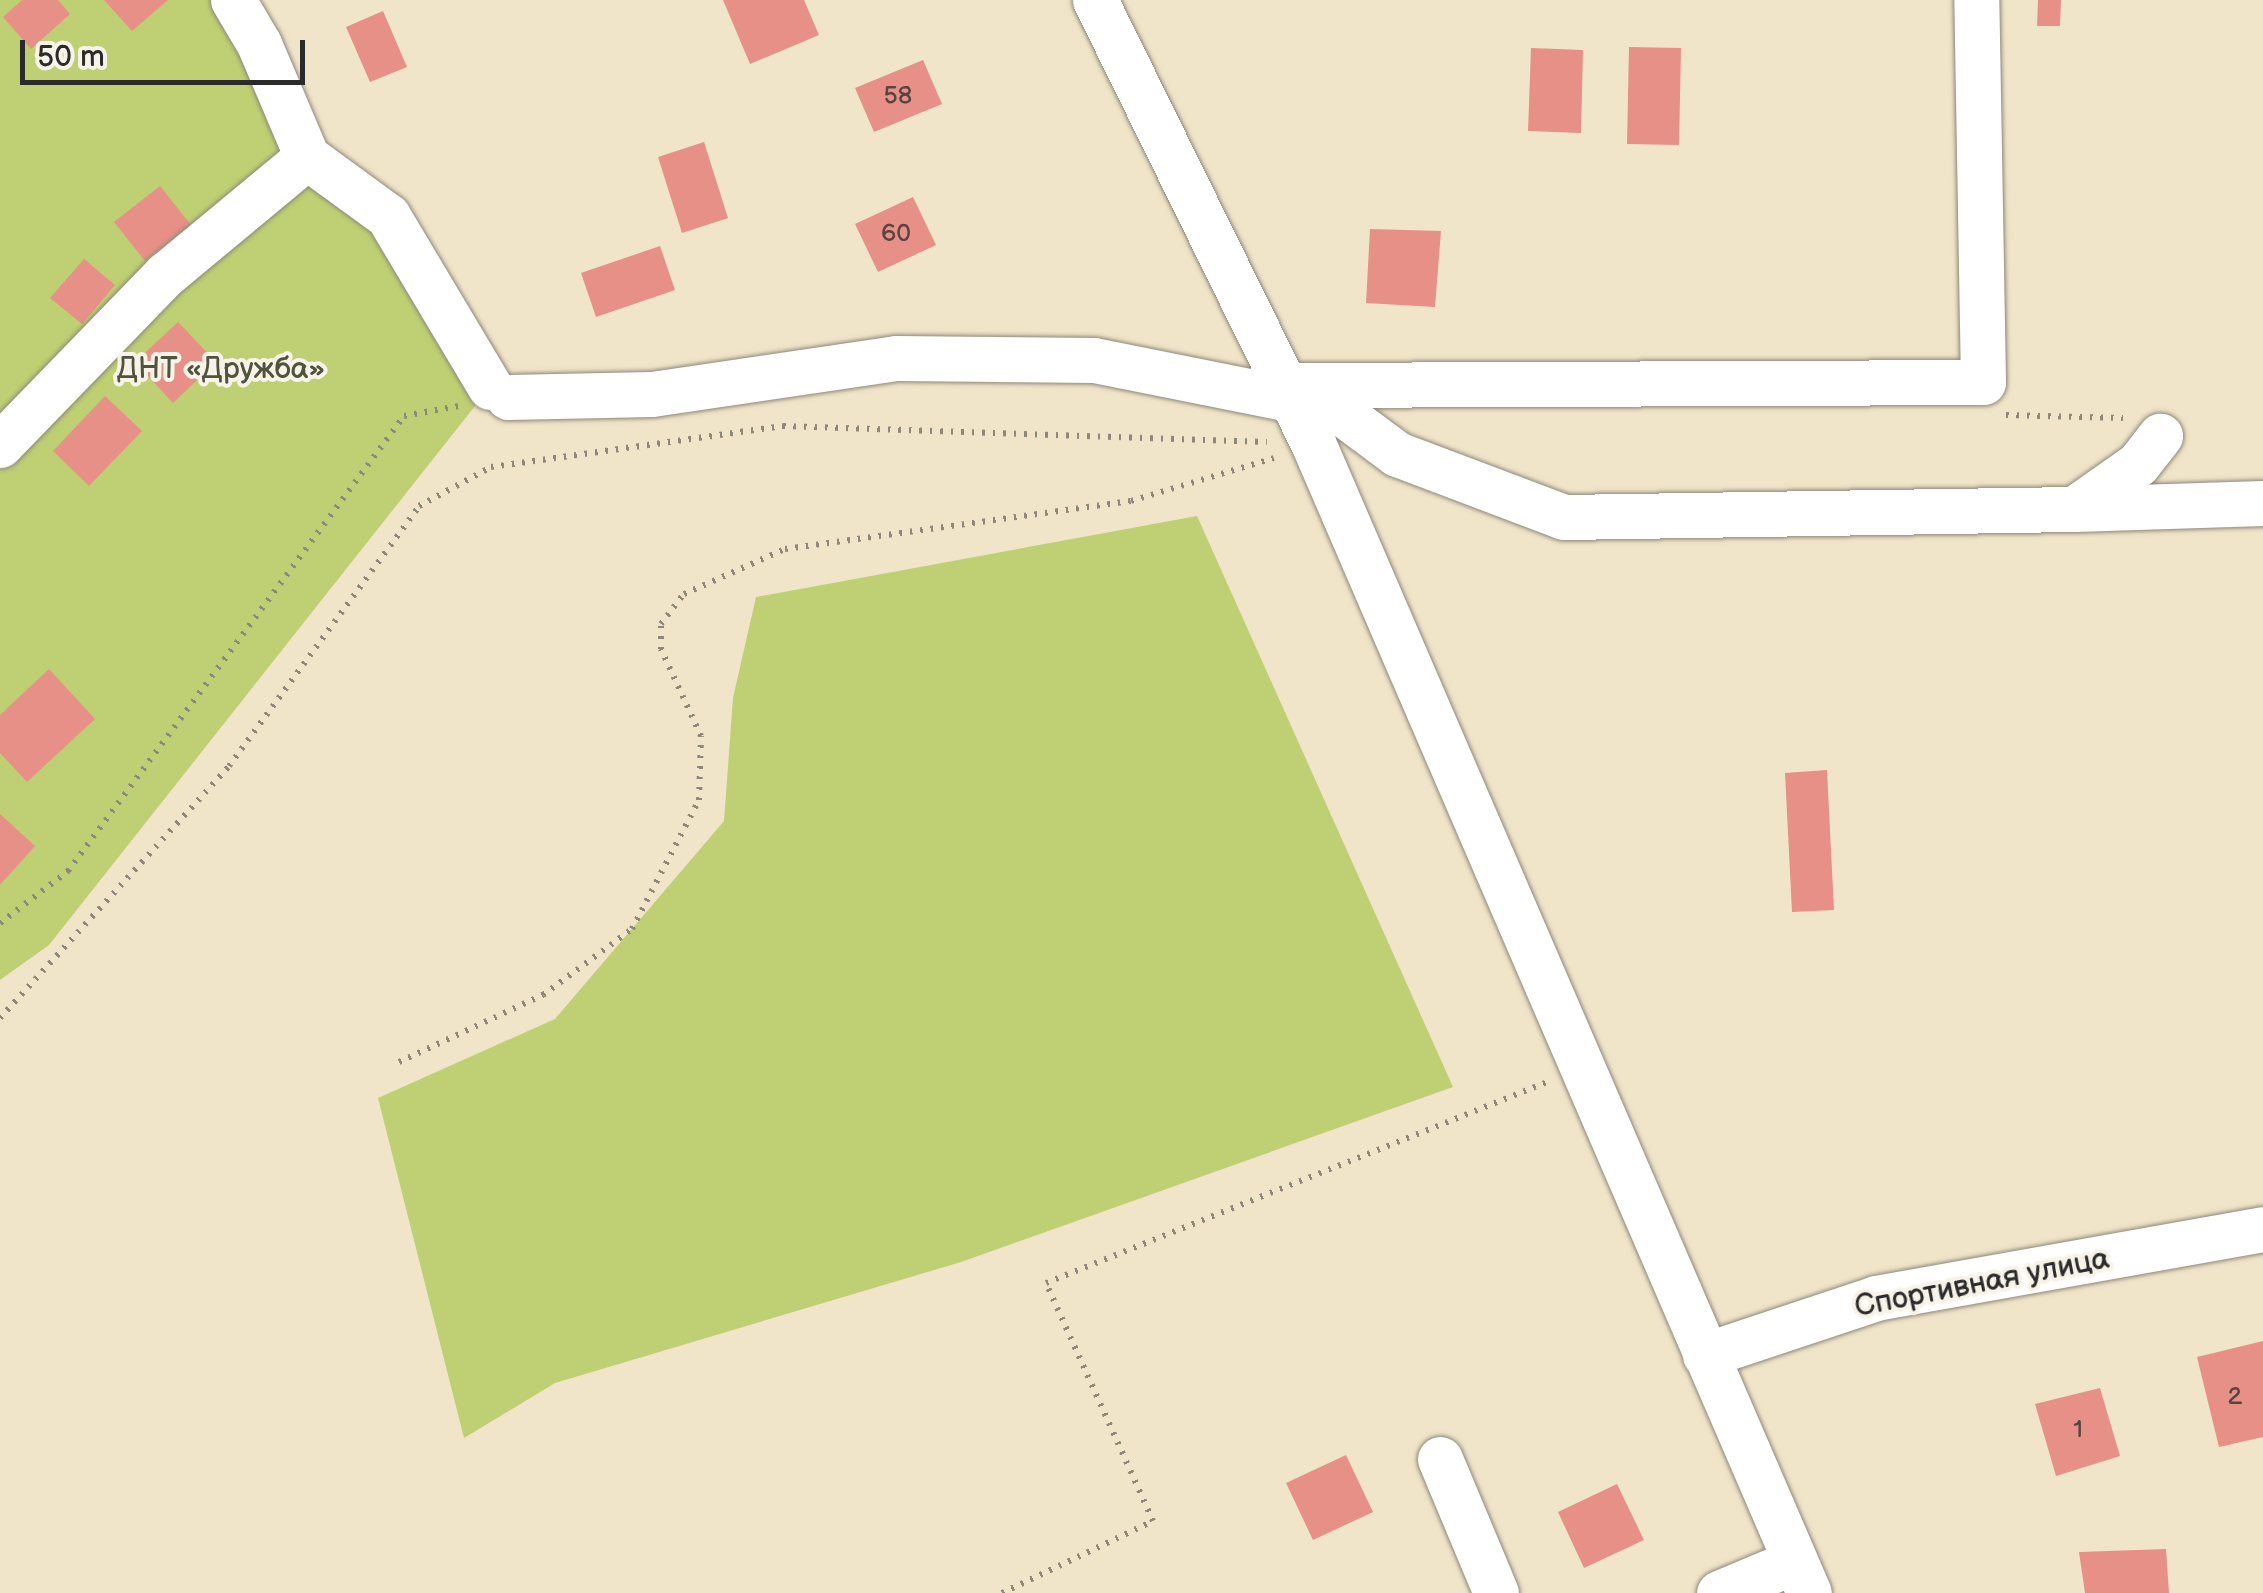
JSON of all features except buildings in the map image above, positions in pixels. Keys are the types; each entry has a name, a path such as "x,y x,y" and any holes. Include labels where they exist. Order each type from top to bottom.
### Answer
{"street":[{"path":"233,0 260,44 307,157 388,216 499,392 652,394 896,358 1094,360 1296,411 1984,382 1976,0"},
{"path":"1095,0 1214,253 1296,411 1802,1577 1719,1593"},
{"path":"0,445 166,274 307,157"},
{"path":"1296,411 1335,408 1396,454 1564,516 2263,503"},
{"path":"2074,509 2138,464 2160,436"},
{"name":"Спортивная улица","path":"1705,1355 1876,1298 2263,1230"},
{"path":"1440,1459 1496,1593"}],"path":[{"path":"0,924 68,871 404,416 499,392"},
{"path":"0,1018 229,766 419,506 491,467 782,426 1296,411"},
{"path":"399,1062 543,995 632,929 700,800 700,736 660,649 661,624 684,594 785,549 1131,501 1220,479 1296,411"},
{"path":"1002,1593 1153,1521 1046,1283 1581,1068"}],"green space":[{"name":"ДНТ «Дружба»","path":"0,0 233,0 307,157 388,216 490,387 49,945 0,980"},
{"path":"1197,516 1453,1087 961,1262 555,1383 464,1438 378,1098 555,1019 724,821 733,698 756,597"}]}
